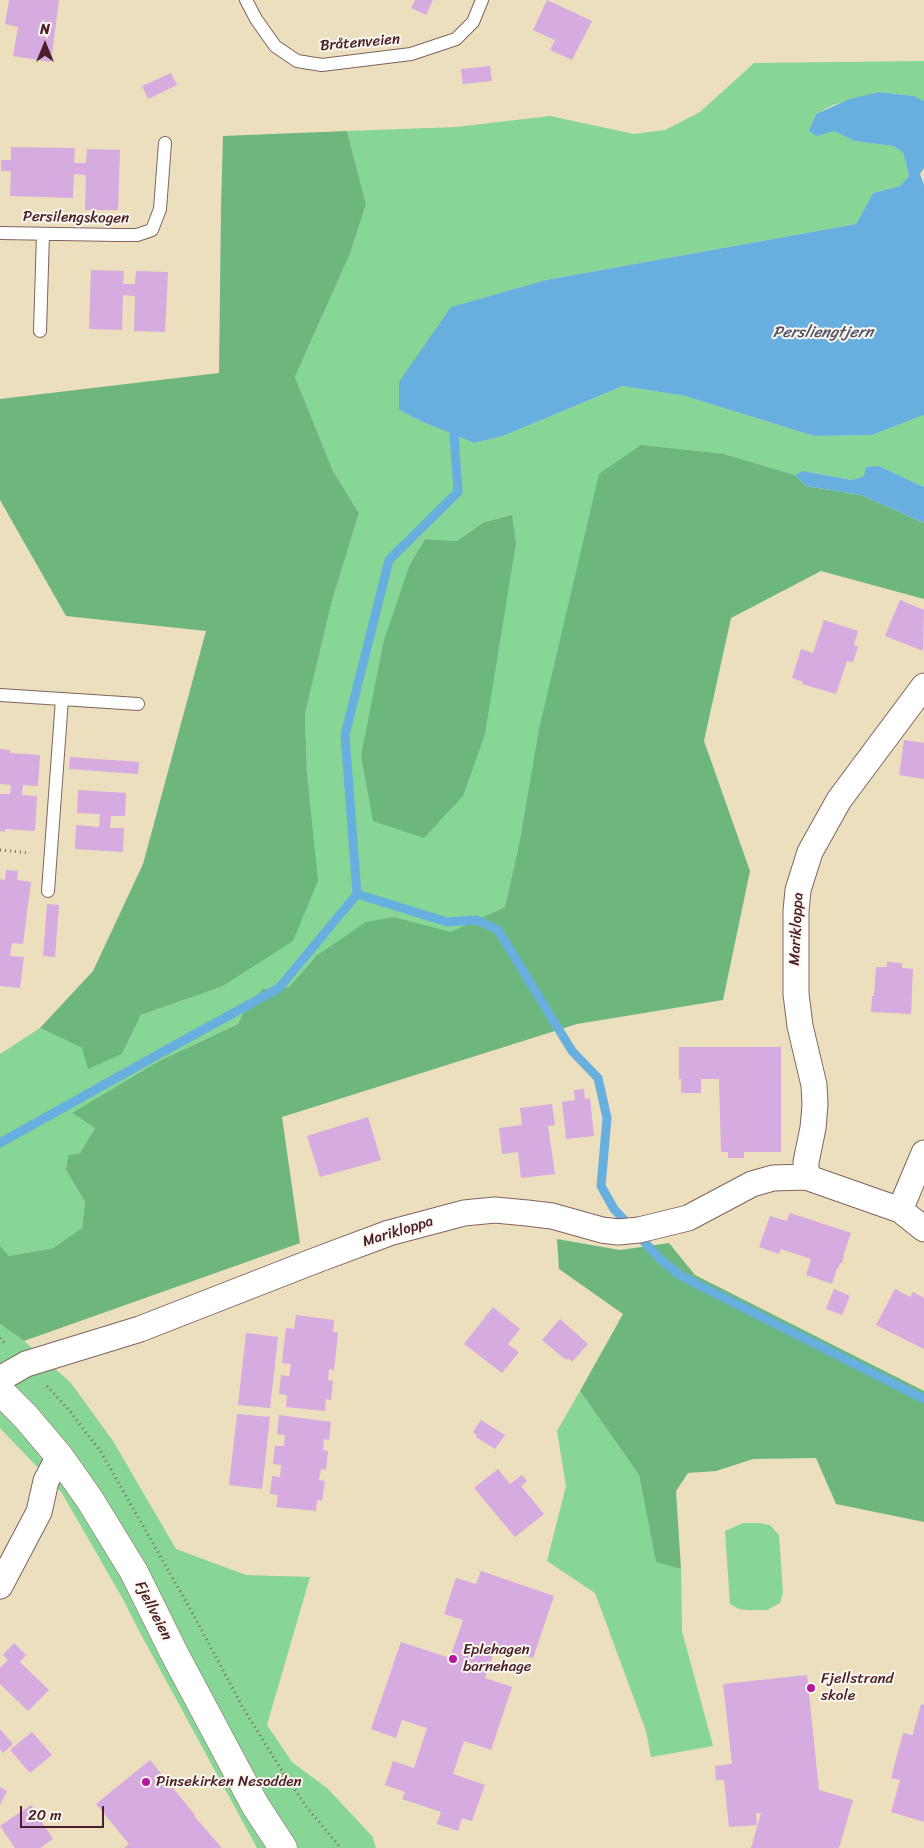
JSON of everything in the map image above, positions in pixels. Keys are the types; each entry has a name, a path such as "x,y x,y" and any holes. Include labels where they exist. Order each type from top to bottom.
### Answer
{"main road":[{"name":"Fjellveien","path":"0,1391 26,1417 59,1456 90,1500 134,1572 174,1653 255,1805 283,1848"}],"street":[{"name":"Marikloppa","path":"806,1177 806,1162 813,1128 815,1105 814,1085 800,1026 796,994 796,911 798,890 810,852 839,800 924,686"},
{"path":"900,1210 924,1153"},
{"name":"Marikloppa","path":"0,1379 26,1364 140,1330 389,1233 464,1214 495,1210 552,1216 602,1230 618,1232 639,1230 688,1218 752,1184 773,1178 806,1177 900,1210 924,1229"},
{"path":"0,1586 39,1512 46,1481 59,1456"}],"lane":[{"name":"Bråtenveien","path":"246,0 256,19 275,46 297,61 322,65 411,54 456,40 473,22 482,0"},
{"name":"Persilengskogen","path":"0,233 137,235 152,230 160,209 164,143"},
{"path":"40,331 43,234"},
{"path":"0,695 138,704"},
{"path":"48,891 62,699"}],"path":[{"path":"0,850 51,855"},
{"path":"26,1364 69,1410 101,1452 193,1614 242,1706 308,1809 341,1848"}],"green space":[{"path":"924,61 924,101 914,96 879,92 833,105 816,114 809,131 834,131 854,141 893,146 903,152 909,176 900,186 873,193 856,224 546,280 452,307 399,410 474,443 503,436 623,386 685,396 814,436 872,435 924,415 924,487 879,466 864,476 852,480 803,471 795,475 724,454 521,835 505,907 451,933 394,917 316,956 289,987 263,989 246,1006 238,1024 159,1061 73,1113 95,1128 80,1153 68,1155 66,1170 85,1202 82,1228 53,1248 9,1256 0,1246 0,1054 40,1028 82,1048 122,1054 141,1015 221,987 307,774 305,714 332,601 359,513 333,471 295,377 350,254 366,204 347,131 456,127 550,116 634,134 665,130 700,112 754,63","holes":["512,515 410,564 425,539 457,541 484,522"]},
{"path":"347,131 366,204 350,254 295,377 333,471 359,513 332,601 305,714 307,774 318,881 293,941 221,987 141,1015 122,1054 88,1069 82,1048 40,1028 93,971 143,864 206,631 66,616 0,500 0,399 219,373 223,136"},
{"path":"641,445 724,454 795,475 806,486 861,495 924,523 924,599 821,571 731,618 704,741 750,871 723,1000 577,1024 282,1117 300,1243 24,1341 0,1324 0,1246 9,1256 53,1248 82,1228 85,1202 66,1170 68,1155 80,1153 95,1128 72,1113 159,1061 238,1024 246,1006 263,989 289,987 316,956 366,922 394,917 451,932 505,907 521,835 539,729 599,474"},
{"path":"512,515 516,543 485,734 463,796 424,838 373,821 361,756 384,640 410,564 425,539 457,541 484,522"},
{"path":"557,1239 620,1250 669,1243 695,1275 924,1391 924,1522 836,1504 816,1458 753,1459 716,1471 688,1473 676,1491 681,1569 656,1562 639,1475 580,1391 623,1314 559,1269"},
{"path":"0,1324 24,1341 71,1383 113,1441 176,1549 246,1575 310,1577 267,1725 292,1762 327,1788 372,1836 376,1848 257,1848 124,1601 62,1493 0,1428"},
{"path":"580,1391 639,1475 656,1561 681,1569 682,1631 713,1746 651,1757 646,1731 595,1593 547,1561 566,1486 557,1431"},
{"path":"743,1523 770,1525 779,1535 783,1593 780,1603 767,1610 739,1609 730,1604 725,1531"}],"water":[{"name":"Persliengtjern","path":"879,92 914,96 924,101 924,168 920,174 924,185 924,415 872,435 814,436 685,396 623,386 503,436 474,443 399,410 399,382 451,307 546,280 856,224 873,193 900,186 909,176 903,152 893,146 854,141 834,131 817,136 809,131 816,114 850,99"},
{"path":"879,466 924,487 924,523 861,495 806,486 795,475 803,471 852,480 864,476 866,467"}],"building":[{"path":"9,0 59,0 51,62 13,56 18,27 5,24"},
{"path":"415,0 433,0 426,15 411,8"},
{"path":"547,0 592,21 572,60 550,50 555,40 533,30"},
{"path":"490,66 492,81 463,84 461,69"},
{"path":"171,73 177,85 148,99 142,86"},
{"path":"11,147 75,148 74,163 86,163 87,149 120,150 118,210 85,210 86,175 74,174 73,198 10,196 11,171 1,171 1,160 11,160"},
{"path":"91,270 124,271 123,284 135,284 136,271 168,272 165,332 134,331 135,296 123,295 122,330 89,329"},
{"path":"900,600 924,610 923,651 885,636"},
{"path":"824,620 858,631 854,645 858,647 853,662 847,661 836,694 802,684 803,682 792,678 801,649 813,653"},
{"path":"904,740 924,743 924,779 899,775"},
{"path":"0,749 10,750 10,753 40,755 38,786 23,785 22,795 37,796 35,831 5,829 5,832 0,831 0,794 10,794 11,785 0,784"},
{"path":"70,757 139,762 138,774 69,769"},
{"path":"78,790 126,793 125,816 111,816 110,828 124,828 123,852 75,849 76,825 99,827 100,814 77,813"},
{"path":"6,870 18,871 17,880 31,882 23,944 12,943 10,956 24,957 20,988 0,986 0,879 5,880"},
{"path":"47,904 59,905 55,957 43,956"},
{"path":"887,962 902,963 902,968 913,969 911,1014 871,1012 876,967 887,967"},
{"path":"679,1047 781,1047 781,1152 744,1152 744,1158 728,1158 728,1152 721,1152 719,1079 701,1079 701,1093 681,1093"},
{"path":"584,1089 585,1099 590,1098 594,1136 566,1139 562,1102 575,1100 574,1090"},
{"path":"552,1104 555,1125 548,1126 555,1174 521,1178 518,1152 502,1154 499,1128 522,1125 520,1108"},
{"path":"368,1117 381,1160 320,1177 307,1136"},
{"path":"790,1213 851,1233 842,1263 837,1268 832,1284 806,1275 811,1259 781,1249 779,1254 759,1247 770,1216 787,1221"},
{"path":"834,1289 850,1296 842,1315 826,1309"},
{"path":"895,1289 910,1297 913,1292 924,1298 924,1349 876,1325"},
{"path":"493,1307 520,1329 508,1344 519,1352 502,1373 464,1344"},
{"path":"296,1315 334,1320 333,1332 338,1333 334,1370 329,1369 328,1380 333,1381 331,1400 326,1399 325,1411 286,1407 287,1395 279,1394 281,1375 289,1376 291,1364 282,1363 286,1328 294,1329"},
{"path":"560,1319 588,1344 572,1362 568,1358 566,1360 542,1340"},
{"path":"246,1333 278,1337 270,1408 238,1405"},
{"path":"237,1414 270,1417 262,1489 229,1485"},
{"path":"279,1415 331,1422 329,1440 324,1439 323,1450 328,1451 326,1470 321,1469 319,1480 325,1481 322,1501 317,1500 316,1511 276,1507 278,1495 270,1494 272,1476 280,1477 281,1465 273,1464 275,1446 284,1446 285,1435 277,1434"},
{"path":"481,1420 505,1435 495,1449 476,1437 477,1435 473,1432"},
{"path":"498,1469 510,1484 522,1475 527,1481 521,1486 544,1514 515,1537 474,1488"},
{"path":"481,1571 554,1596 533,1658 496,1646 485,1678 512,1687 491,1750 464,1741 453,1774 485,1785 472,1821 462,1818 458,1831 437,1824 441,1812 402,1799 405,1792 385,1785 393,1761 414,1768 427,1728 402,1720 396,1738 371,1729 401,1642 450,1658 463,1620 444,1614 456,1578 476,1584"},
{"path":"14,1643 26,1655 20,1662 49,1690 28,1711 0,1684 0,1668 8,1660 3,1655"},
{"path":"807,1675 819,1790 853,1800 839,1848 751,1848 761,1813 756,1813 757,1825 729,1827 724,1780 716,1780 715,1766 732,1764 723,1684"},
{"path":"921,1704 924,1705 924,1822 891,1812 900,1780 891,1778 903,1733 913,1734"},
{"path":"0,1729 13,1744 3,1753 0,1749"},
{"path":"32,1732 52,1755 30,1773 10,1750"},
{"name":"Pinsekirken Nesodden","path":"150,1760 222,1848 124,1848 129,1844 96,1804"},
{"path":"0,1787 7,1791 0,1805"},
{"path":"31,1805 53,1839 40,1848 15,1848 0,1826"}],"waterway":[{"path":"0,1143 279,988 357,894 345,735 389,560 458,492 454,434 464,431"},
{"path":"357,894 447,922 477,920 498,930 572,1051 598,1078 607,1118 601,1186 614,1209 660,1259 681,1276 924,1399"}],"place":[{"name":"Eplehagen barnehage","path":"453,1659"},
{"name":"Fjellstrand skole","path":"811,1688"},
{"name":"Pinsekirken Nesodden","path":"146,1782"}]}
